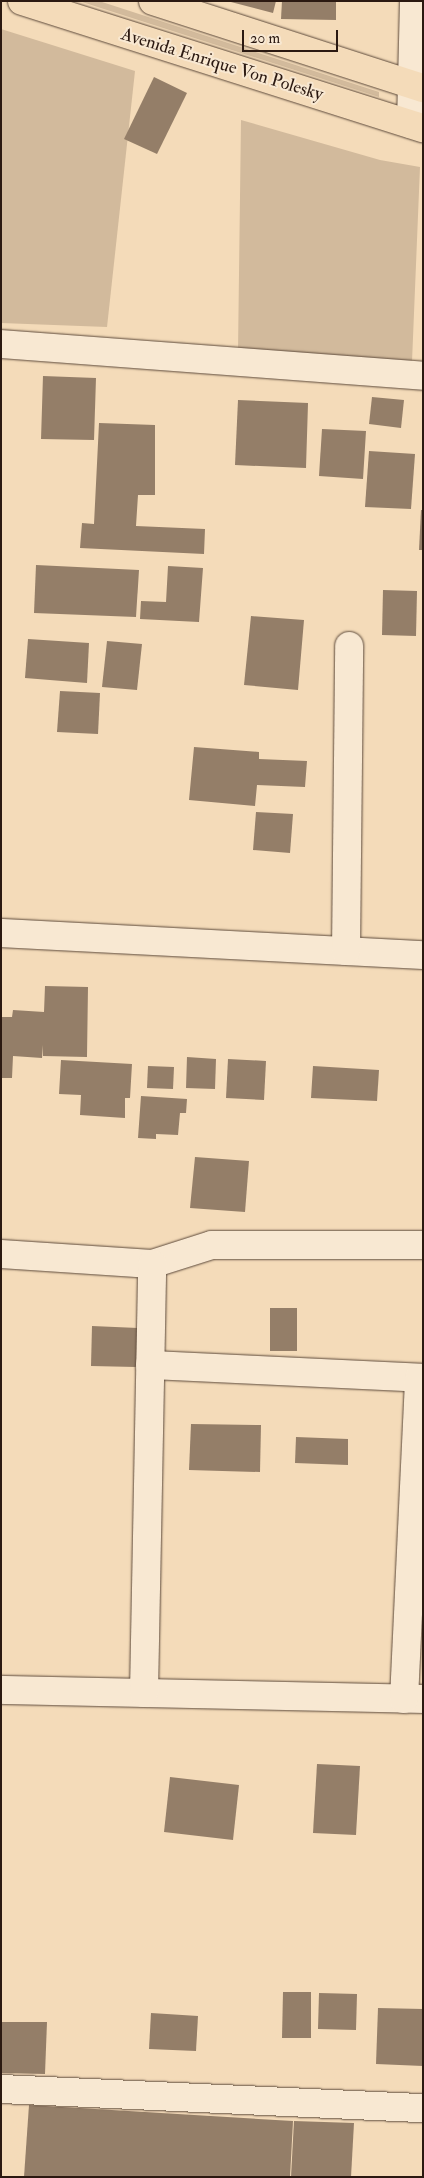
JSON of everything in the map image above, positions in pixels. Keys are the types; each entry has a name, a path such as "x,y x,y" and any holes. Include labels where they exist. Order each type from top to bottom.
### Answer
{"main road":[{"name":"Avenida Enrique Von Polesky","path":"22,1 417,126"},
{"path":"153,1 417,86"}],"street":[{"path":"414,1 417,126"},
{"path":"1,344 423,376"},
{"path":"346,950 349,646"},
{"path":"1,932 423,954"},
{"path":"1,1254 152,1264 212,1245 423,1245"},
{"path":"144,1693 152,1264"},
{"path":"1,1690 413,1699 421,1378 150,1365"},
{"path":"1,2090 423,2108"}],"shaded area":[{"path":"79,1 99,1 379,92 379,97"},
{"path":"1,29 135,71 107,327 1,323"},
{"path":"241,120 380,160 420,167 412,362 238,351"}],"building":[{"path":"227,1 276,1 273,13"},
{"path":"282,1 336,1 336,20 281,19"},
{"path":"154,77 187,93 157,154 124,139"},
{"path":"43,376 96,378 94,440 41,439"},
{"path":"372,397 404,400 401,428 369,424"},
{"path":"238,400 308,403 306,468 235,465"},
{"path":"99,423 155,425 155,495 138,495 136,526 205,529 204,554 80,548 82,523 94,524"},
{"path":"322,429 366,431 363,479 319,476"},
{"path":"369,451 415,454 411,509 365,507"},
{"path":"421,510 423,510 423,550 419,550"},
{"path":"36,565 139,570 136,617 34,613"},
{"path":"168,566 203,568 199,622 140,619 141,601 166,602"},
{"path":"383,590 417,591 416,636 382,635"},
{"path":"251,616 304,620 298,690 244,685"},
{"path":"28,639 89,643 87,683 25,678"},
{"path":"107,641 142,644 137,690 102,687"},
{"path":"60,691 100,693 98,734 57,732"},
{"path":"194,747 259,752 259,759 307,761 305,787 257,785 255,806 189,800"},
{"path":"256,812 293,814 290,853 253,850"},
{"path":"45,986 88,987 87,1057 43,1056 43,1045 42,1058 13,1056 12,1078 1,1078 1,1017 12,1017 13,1010 44,1012"},
{"path":"187,1057 216,1059 215,1089 186,1088"},
{"path":"228,1059 266,1061 264,1100 226,1098"},
{"path":"61,1060 132,1064 130,1098 125,1098 125,1118 80,1115 81,1095 59,1094"},
{"path":"148,1066 174,1067 173,1089 147,1088"},
{"path":"313,1066 379,1070 377,1101 311,1098"},
{"path":"141,1096 187,1099 186,1113 180,1113 178,1135 156,1134 156,1139 138,1138"},
{"path":"195,1157 249,1161 245,1212 190,1208"},
{"path":"270,1308 297,1308 297,1351 270,1351"},
{"path":"92,1326 138,1328 136,1367 91,1366"},
{"path":"191,1424 261,1425 260,1472 189,1470"},
{"path":"296,1437 348,1439 348,1465 295,1463"},
{"path":"317,1764 360,1766 356,1835 313,1833"},
{"path":"170,1777 239,1785 233,1840 164,1832"},
{"path":"283,1992 311,1992 311,2038 282,2038"},
{"path":"319,1993 357,1994 356,2030 318,2029"},
{"path":"378,2008 423,2009 423,2066 376,2064"},
{"path":"151,2013 198,2016 196,2051 149,2049"},
{"path":"1,2022 47,2022 45,2074 1,2073"},
{"path":"29,2105 293,2121 290,2177 24,2177"},
{"path":"294,2121 354,2123 351,2177 291,2177"}]}
